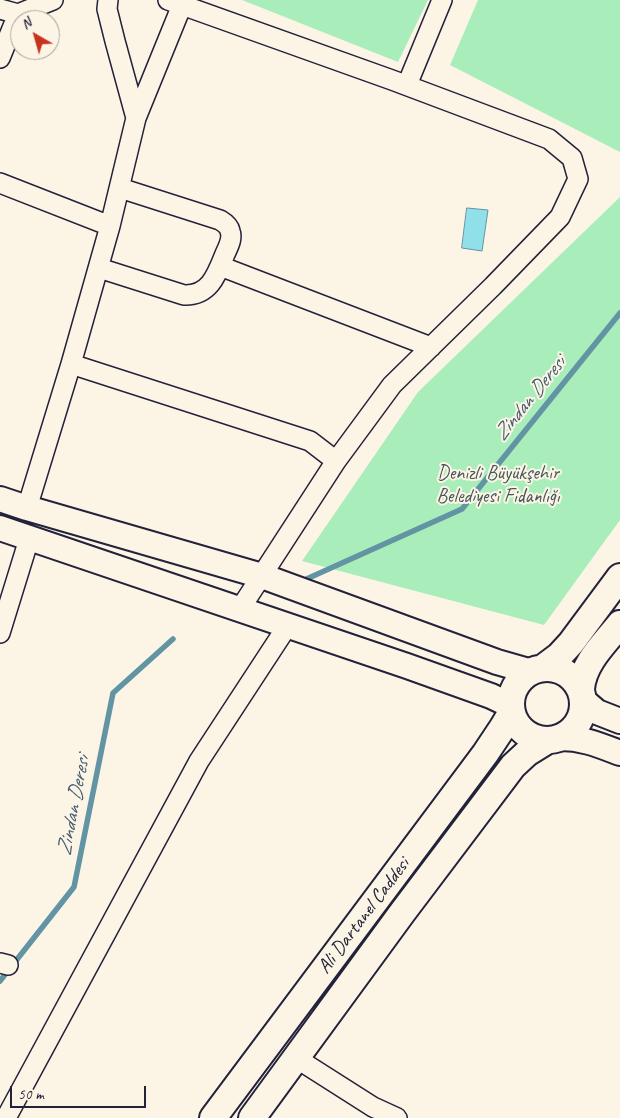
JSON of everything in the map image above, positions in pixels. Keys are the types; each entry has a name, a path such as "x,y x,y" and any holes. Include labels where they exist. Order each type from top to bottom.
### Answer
{"main road":[{"name":"Ali Dartanel Caddesi","path":"214,1118 485,754 503,727 512,709 515,688 522,678 559,656 620,578"},
{"name":"Ali Dartanel Caddesi","path":"252,1118 402,913 513,766 527,753 570,732 578,722 583,712 584,673 588,664 620,624"},
{"path":"537,670 554,669 565,672 574,679 582,695"},
{"path":"512,709 517,723 525,732 535,738 554,739"}],"street":[{"path":"0,58 9,11 53,0"},
{"path":"108,0 108,10 115,41 136,118"},
{"path":"407,86 442,0"},
{"path":"26,508 99,268 136,118 175,3 549,139 572,158 578,179 560,217 494,286 392,385 336,461 240,609"},
{"path":"0,183 110,226"},
{"path":"99,268 184,295 192,295 206,288 217,274 230,241 231,232 225,223 220,220 120,188"},
{"path":"220,266 431,347"},
{"path":"71,364 310,441 336,461"},
{"path":"0,498 26,508 262,576 496,662 537,670"},
{"path":"0,528 491,696 512,709"},
{"path":"0,633 29,538"},
{"path":"6,1118 199,761 288,625"},
{"path":"582,695 589,706 620,721"},
{"path":"554,739 573,738 588,741 620,753"},
{"path":"296,1058 373,1107 397,1118"}],"green space":[{"path":"242,0 428,0 398,62"},
{"path":"478,0 620,0 620,152 450,65"},
{"name":"Denizli Büyükşehir Belediyesi Fidanlığı","path":"620,197 620,520 544,625 302,561 418,392"}],"water":[{"path":"467,208 488,210 482,251 462,248"}],"waterway":[{"name":"Zindan Deresi","path":"302,581 462,509 620,313"},
{"name":"Zindan Deresi","path":"0,981 74,887 113,693 173,639"}]}
